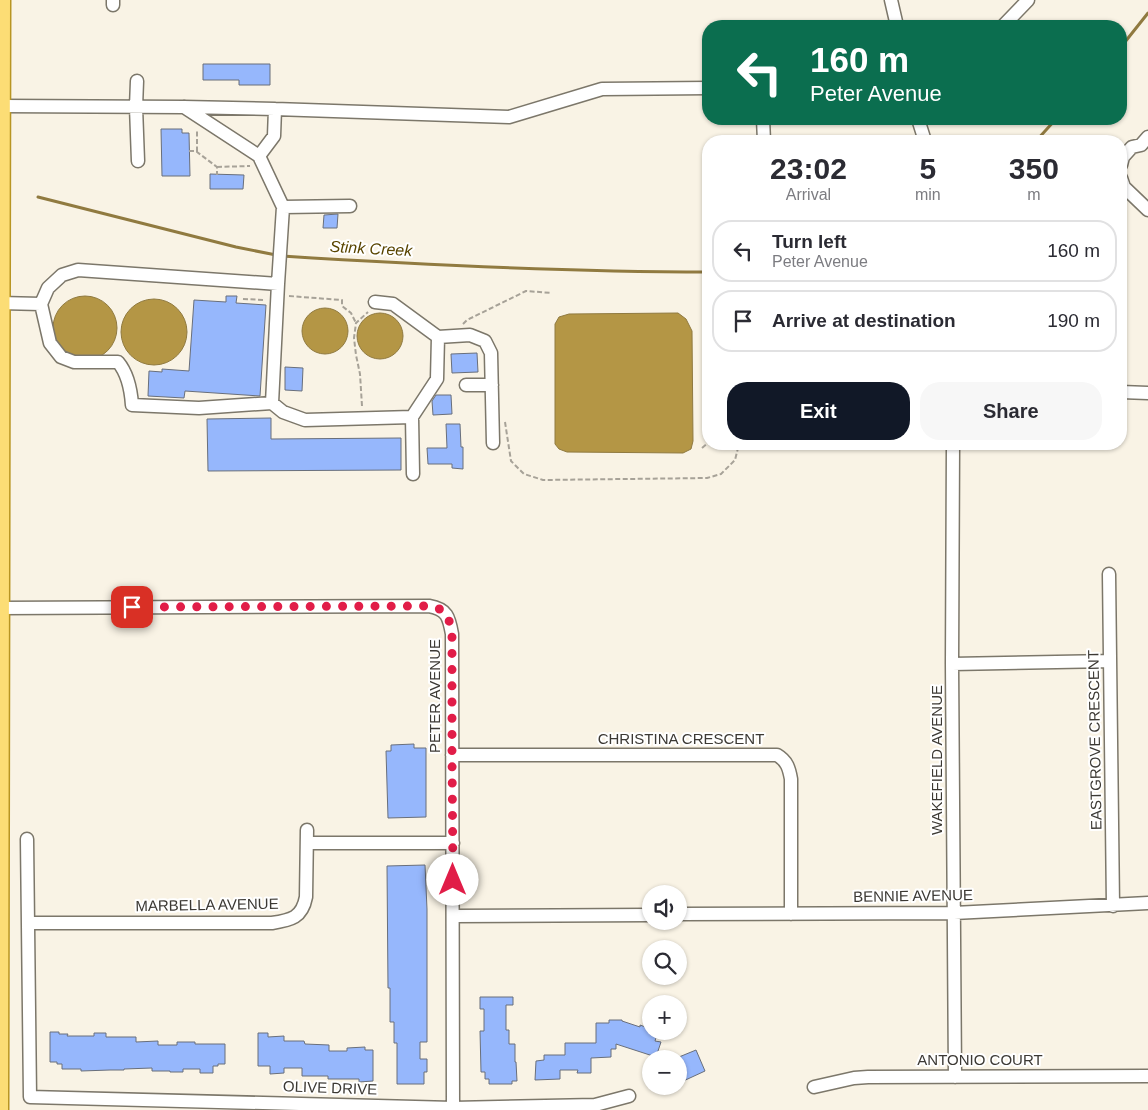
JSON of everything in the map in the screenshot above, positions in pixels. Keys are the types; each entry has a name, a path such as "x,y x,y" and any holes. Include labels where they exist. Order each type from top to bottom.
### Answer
{"main road":[{"path":"0,1110 2,0"}],"street":[{"path":"890,0 895,20"},
{"path":"1009,20 1028,0"},
{"path":"137,81 138,161"},
{"path":"2,106 184,107 509,117 602,89 702,88"},
{"path":"184,107 261,161 283,207 272,403"},
{"path":"261,161 274,136 275,109"},
{"path":"1127,152 1132,147 1141,145 1148,137"},
{"path":"1127,190 1148,210"},
{"path":"283,207 350,206"},
{"path":"277,293 78,270 62,275 48,288 41,304 50,343 61,356 74,362 118,362 124,370 131,392 132,405 199,408 272,403 283,412 305,420 412,417"},
{"path":"1,303 41,304"},
{"path":"378,303 393,304 438,337 470,335 485,341 492,353 493,443"},
{"path":"413,474 412,417 437,379 438,337"},
{"path":"466,385 492,385"},
{"path":"1127,392 1148,393"},
{"name":"WAKEFIELD AVENUE","path":"953,450 952,664 956,1076"},
{"name":"EASTGROVE CRESCENT","path":"1109,574 1113,906"},
{"name":"PETER AVENUE","path":"1,608 429,606 444,611 448,617 452,634 453,1108"},
{"path":"952,664 1110,661"},
{"name":"CHRISTINA CRESCENT","path":"452,755 776,755 786,763 790,770 791,779 791,914"},
{"name":"MARBELLA AVENUE","path":"28,923 272,923 288,920 298,915 304,907 306,897 307,837 453,843"},
{"path":"27,839 28,923"},
{"name":"BENNIE AVENUE","path":"687,914 954,913 1148,903"},
{"path":"453,916 642,915"},
{"name":"OLIVE DRIVE","path":"28,923 30,1097 453,1108 595,1105 629,1096"},
{"name":"ANTONIO COURT","path":"814,1088 854,1078 868,1077 1148,1076"}],"path":[{"path":"197,116 197,152 217,168 261,161"},
{"path":"189,150 197,150"},
{"path":"217,168 217,175"},
{"path":"458,336 458,328 467,320 526,291 552,293"},
{"path":"243,299 277,293 342,300 342,306 351,312 356,324"},
{"path":"363,418 360,374 354,338 356,324 364,314 378,303"},
{"path":"492,412 500,412 506,425 511,460 524,474 543,480 707,478 721,474 735,460 738,450"}],"shaded area":[{"path":"79,296 91,296 108,305 115,316 117,328 115,340 108,351 91,360 79,360 67,355 58,346 53,334 53,322 58,310 67,301"},
{"path":"154,299 166,302 177,309 184,320 187,332 184,344 177,355 166,362 154,365 142,362 131,355 124,344 121,332 124,320 131,309 142,302"},
{"path":"325,308 338,312 344,318 348,331 344,344 338,350 325,354 312,350 306,344 302,331 306,318 312,312"},
{"path":"380,313 393,317 399,323 403,336 399,349 393,355 380,359 367,355 361,349 357,336 361,323 367,317"},
{"path":"678,313 686,319 692,331 693,441 691,449 683,453 567,452 559,449 555,444 555,324 559,317 569,314"}],"building":[{"path":"203,64 270,64 270,85 239,85 239,80 203,80"},
{"path":"161,129 182,129 182,133 189,133 190,176 162,176"},
{"path":"210,174 244,175 243,189 210,189"},
{"path":"338,214 337,228 323,228 324,215"},
{"path":"226,296 237,296 236,303 266,305 260,396 185,391 184,398 148,396 149,371 162,372 162,369 189,371 194,300 226,302"},
{"path":"477,353 478,372 452,373 451,354"},
{"path":"285,367 303,368 302,391 285,390"},
{"path":"436,395 451,395 452,414 433,415 432,401"},
{"path":"271,418 271,439 401,438 401,470 208,471 207,419"},
{"path":"446,424 460,424 463,469 452,468 452,464 428,464 427,448 447,448"},
{"path":"414,744 414,748 426,748 426,817 388,818 386,751 391,751 391,745"},
{"path":"425,865 427,909 427,1042 420,1042 420,1059 427,1059 427,1072 424,1072 424,1084 397,1084 397,1043 394,1043 394,1022 390,1022 390,988 388,988 387,866"},
{"path":"480,997 513,997 513,1005 506,1005 506,1030 509,1030 509,1044 515,1044 517,1081 512,1081 512,1084 489,1084 489,1079 485,1079 485,1072 481,1072 480,1031 484,1031 484,1009 480,1009"},
{"path":"609,1020 622,1020 640,1027 640,1025 642,1026 642,1040 661,1042 658,1050 642,1050 642,1052 616,1044 616,1049 611,1049 611,1057 591,1058 591,1073 577,1073 578,1070 560,1070 560,1079 535,1080 536,1061 544,1060 544,1055 565,1055 565,1043 596,1043 596,1023 609,1023"},
{"path":"50,1032 68,1034 67,1036 94,1036 94,1033 106,1033 106,1037 136,1037 136,1042 158,1041 158,1045 177,1045 177,1042 225,1044 225,1064 213,1066 213,1073 200,1073 200,1069 183,1069 183,1072 170,1072 152,1071 152,1068 81,1071 81,1069 62,1069 62,1064 50,1062"},
{"path":"258,1033 268,1033 268,1037 284,1036 284,1041 304,1041 305,1044 329,1045 329,1051 347,1051 347,1048 365,1047 365,1050 373,1050 373,1081 359,1082 359,1079 328,1079 328,1076 302,1076 302,1068 284,1068 284,1073 270,1074 270,1066 258,1066"},
{"path":"696,1050 705,1071 687,1079 687,1054"}],"waterway":[{"name":"Stink Creek","path":"1127,39 1148,13"},
{"name":"Stink Creek","path":"1041,135 1051,125"},
{"name":"Stink Creek","path":"38,197 236,247 276,255"},
{"name":"Stink Creek","path":"282,256 495,267 702,272"}],"route":[{"path":"132,607 429,606 444,611 448,617 452,634 453,880"}]}
